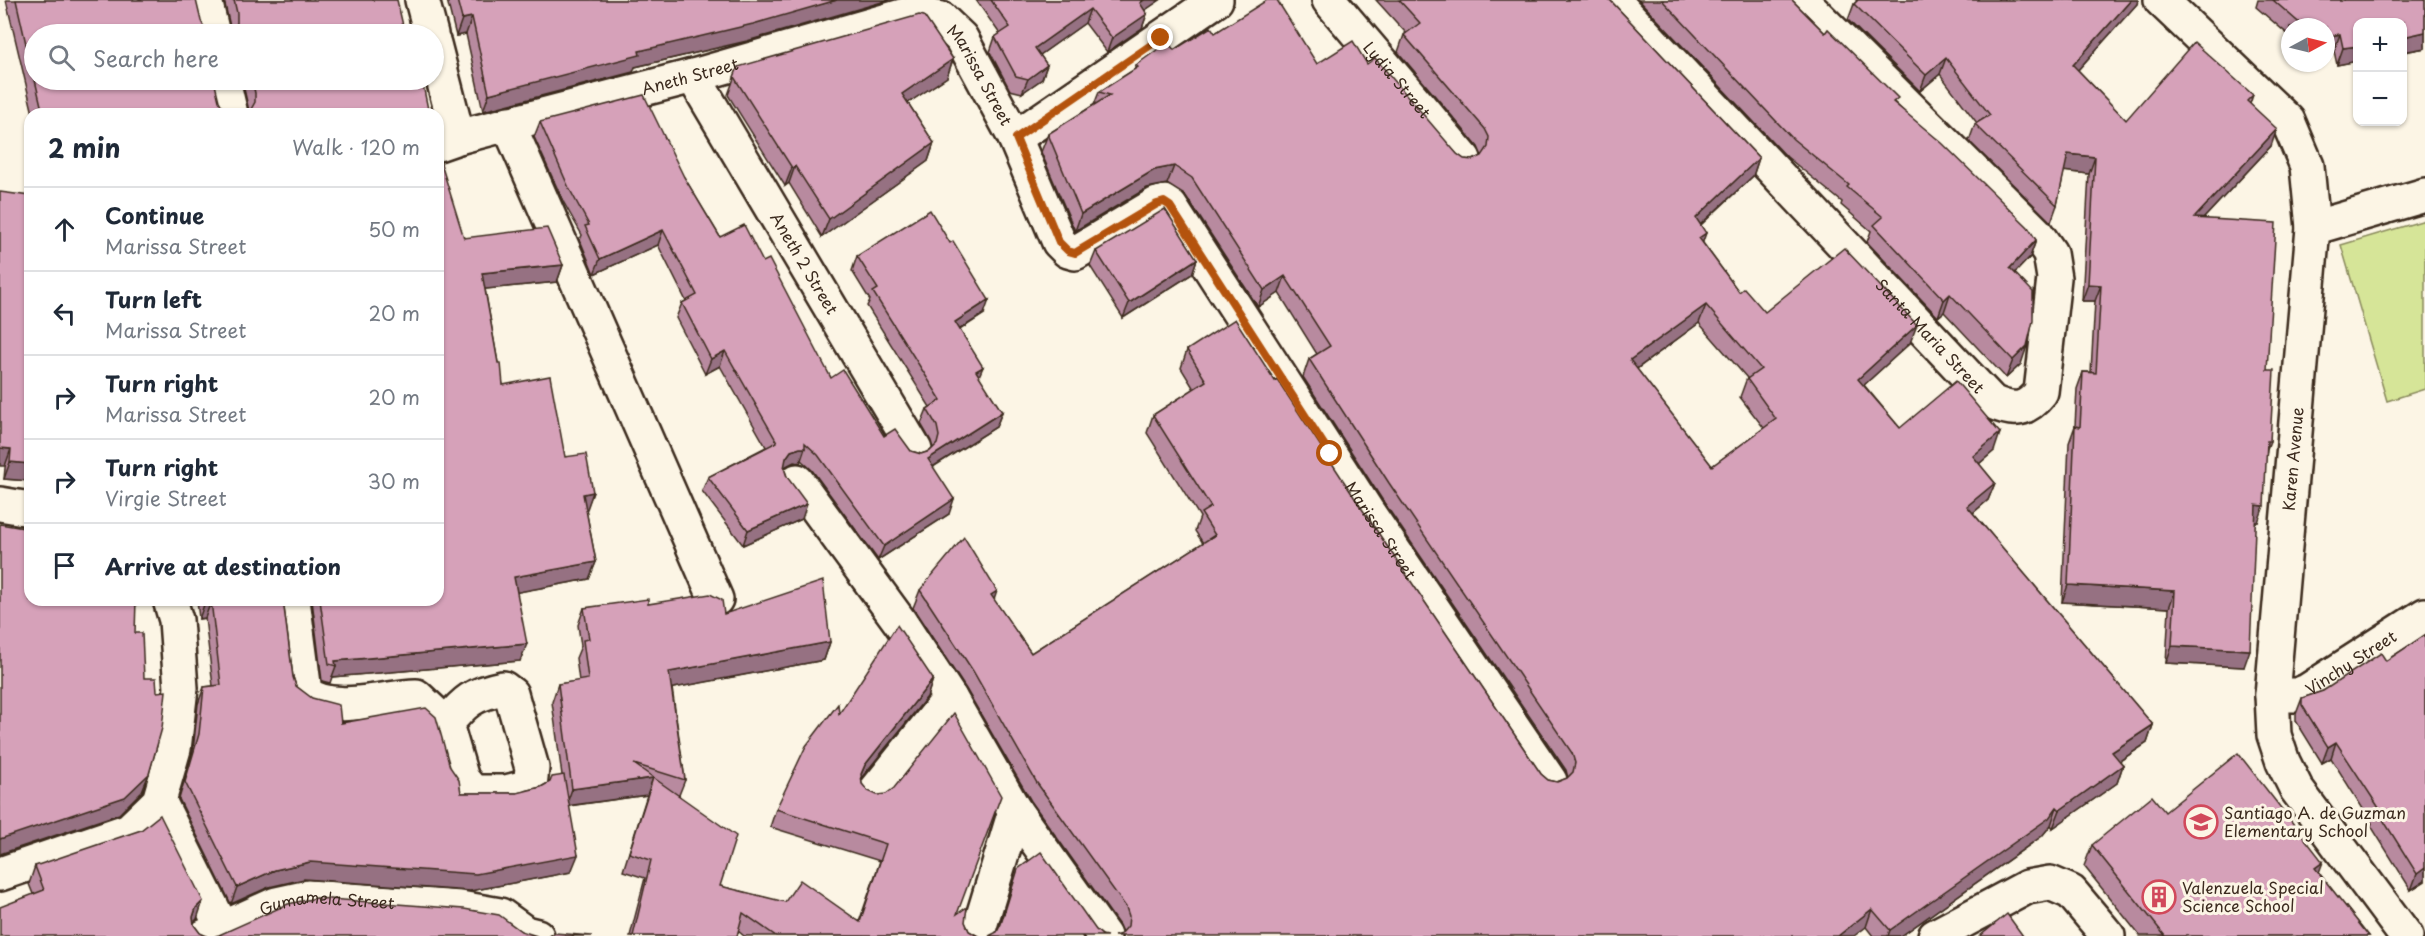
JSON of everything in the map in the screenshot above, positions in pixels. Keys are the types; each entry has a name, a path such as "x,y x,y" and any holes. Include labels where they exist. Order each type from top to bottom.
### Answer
{"street":[{"path":"205,0 211,24"},
{"path":"422,0 428,24"},
{"path":"1016,138 1216,0"},
{"name":"Lydia Street","path":"1329,0 1464,159"},
{"name":"Santa Maria Street","path":"1613,0 1992,402 2005,408 2021,408 2032,403 2041,392 2055,278 2050,253 2037,233 1801,0"},
{"name":"Karen Avenue","path":"2161,0 2288,121 2307,166 2313,228 2272,695 2274,735 2283,762 2297,790 2406,936"},
{"name":"Marissa Street","path":"942,9 961,38 1016,138 1059,242 1068,251 1075,253 1157,204 1164,202 1170,206 1367,511 1550,781"},
{"name":"Aneth Street","path":"448,140 693,76 912,13 942,9"},
{"name":"Aneth 2 Street","path":"693,76 915,450"},
{"path":"225,90 230,108"},
{"path":"441,90 443,108"},
{"path":"444,113 448,140"},
{"path":"508,123 716,599"},
{"path":"2313,228 2425,195"},
{"path":"797,481 900,622 950,698 1015,812 1104,936"},
{"path":"0,504 24,508"},
{"path":"0,874 129,830 159,801 174,749 181,688 176,620 172,606"},
{"path":"294,606 305,692 314,701 339,704 416,696 446,724"},
{"name":"Vinchy Street","path":"2272,695 2286,696 2307,691 2425,615"},
{"path":"873,794 950,698"},
{"name":"Gumamela Street","path":"159,801 214,932 276,904 308,897 470,910 500,915 525,933 537,936"},
{"path":"977,936 1015,812"},
{"path":"1935,936 2027,887 2050,883 2071,892 2108,936"}],"green space":[{"path":"2425,220 2425,389 2387,401 2341,245"}],"building":[{"path":"16,0 196,0 202,24 24,24 24,35"},
{"path":"234,0 397,0 403,24 236,24"},
{"path":"457,0 837,0 753,24 639,51 640,55 489,94 472,17 462,19"},
{"path":"991,0 1144,0 1140,3 1147,14 1112,38 1090,9 1035,48 1047,65 1028,79 1016,76 995,37 1010,27"},
{"path":"1267,0 1277,0 1317,64 1353,41 1367,64 1375,58 1457,154 1464,159 1473,160 1482,156 1488,147 1489,137 1485,129 1404,35 1420,23 1399,0 1610,0 1759,158 1696,218 1706,233 1699,238 1739,292 1744,288 1765,312 1844,248 1917,325 1858,379 1900,428 1956,381 2000,433 1973,456 1995,483 1967,506 2153,725 2112,752 2123,765 2060,810 2057,807 2049,818 1890,930 1872,909 1838,936 1114,936 1121,934 1128,926 1129,916 1126,907 1037,783 973,671 920,590 964,537 997,591 991,595 1031,653 1215,535 1201,513 1211,507 1153,415 1206,381 1187,350 1235,319 1541,774 1548,780 1557,782 1567,778 1573,772 1575,763 1572,753 1389,483 1309,359 1330,346 1285,276 1264,290 1192,178 1174,166 1154,170 1081,214 1048,134 1110,95 1099,92 1138,67 1136,65 1168,42 1174,50 1211,27 1215,33","holes":["1706,305 1761,369 1747,379 1776,419 1712,466 1630,360"]},
{"path":"1662,0 1792,0 1825,33 1828,29 1898,98 1893,102 1942,143 2028,227 2036,240 2010,268 2033,292 2033,321 2027,346 2013,360 1950,294 1944,300 1874,225 1883,217 1847,187 1849,185 1793,139"},
{"path":"1858,0 2131,0 2073,65 2126,120 2194,42 2253,95 2247,101 2277,129 2194,218 2276,223 2267,370 2274,370 2270,441 2267,441 2264,506 2256,505 2250,650 2172,646 2175,591 2068,585 2075,426 2080,427 2083,372 2096,373 2101,285 2088,284 2095,157 2068,154 2057,205 1975,124 1990,115 1946,58 1926,75 1854,4"},
{"path":"2273,0 2425,0 2425,32 2407,36 2407,18 2353,18 2353,47 2343,48 2340,34 2335,35 2335,18 2294,18"},
{"path":"919,15 924,16 953,59 902,94 934,143 829,219 795,166 792,168 734,77 738,67"},
{"path":"37,90 216,90 223,108 42,108"},
{"path":"254,90 424,90 428,108 252,108 255,102"},
{"path":"644,95 684,177 720,237 744,225 763,262 769,259 831,378 843,370 884,436 895,429 911,451 921,454 930,451 937,444 939,436 937,426 927,409 941,400 873,292 878,289 857,256 930,210 950,243 953,241 989,300 955,322 983,367 976,371 1002,412 928,459 954,499 884,546 818,455 805,443 805,448 791,451 786,458 784,468 787,477 807,504 748,530 708,477 777,442 725,351 711,359 682,303 697,295 663,230 600,259 585,226 589,225 569,188 540,122"},
{"path":"444,173 464,238 547,228 563,265 482,273 498,363 501,363 503,385 550,376 565,457 586,454 593,492 583,494 596,562 514,577 527,644 335,661 336,666 329,664 321,606 444,606"},
{"path":"0,192 24,195 24,463 10,462 11,449 0,448"},
{"path":"1165,209 1197,259 1129,303 1096,251"},
{"path":"0,524 24,528 24,606 136,606 135,633 142,633 144,678 156,678 157,692 166,691 162,728 149,774 125,797 0,839"},
{"path":"823,581 830,642 669,672 685,780 634,764 736,836 720,886 785,902 800,880 860,922 886,844 776,809 806,746 838,704 839,714 897,625 933,679 865,765 861,774 862,784 868,791 877,795 886,794 894,788 954,713 1001,796 957,914 967,907 965,922 969,931 978,936 776,936 743,913 737,936 633,936 651,860 629,853 653,778 572,789 558,684 588,679 583,640 589,639 584,608 648,599 648,604 710,594 722,600 724,614"},
{"path":"212,606 284,606 296,686 312,698 339,705 341,723 426,708 436,717 450,767 459,780 461,793 517,793 541,787 550,782 552,777 564,775 578,855 476,874 310,862 275,870 237,887 185,782 199,734 204,687 221,685"},
{"path":"2425,635 2425,868 2417,874 2377,810 2379,808 2336,742 2328,747 2302,705 2302,698 2323,691 2381,653 2386,661"},
{"name":"Santiago A. de Guzman Elementary School","path":"2238,753 2323,862 2315,868 2369,936 2165,936 2092,845 2152,796 2165,812"},
{"path":"160,815 203,901 196,908 193,917 194,925 200,933 207,936 0,936 0,907 44,890 35,866 141,830"},
{"path":"1041,852 1096,930 1107,936 989,936 997,932 1001,924 1018,869"},
{"path":"316,898 464,909 499,915 521,931 537,936 215,936 288,904"},
{"path":"2007,914 2023,936 1980,936"},
{"path":"555,933 592,936 549,936"}],"place":[{"name":"Santiago A. de Guzman Elementary School","path":"2201,822"},
{"name":"Valenzuela Special Science School","path":"2159,897"}],"route":[{"path":"1161,38 1016,138 1059,242 1068,251 1075,253 1157,204 1164,202 1170,206 1330,454"}]}
